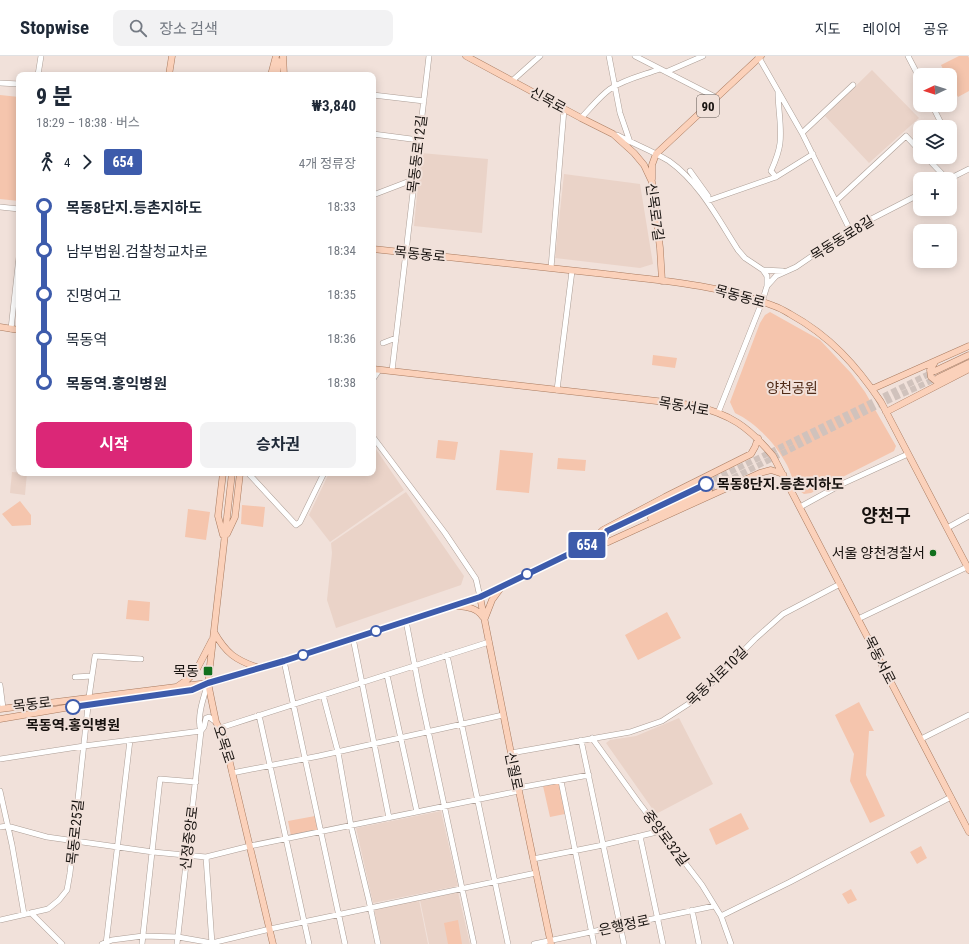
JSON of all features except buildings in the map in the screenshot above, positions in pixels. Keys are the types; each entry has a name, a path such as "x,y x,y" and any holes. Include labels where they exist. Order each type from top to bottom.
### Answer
{"main road":[{"path":"169,72 172,56"},
{"path":"272,72 277,56"},
{"path":"277,56 277,72"},
{"path":"282,56 284,72"},
{"name":"신목로","path":"466,56 613,134"},
{"name":"90","path":"656,154 717,98 759,56"},
{"name":"신목로7길","path":"613,134 644,165 652,182 660,248 662,281"},
{"path":"652,182 652,166 656,154"},
{"name":"목동동로","path":"376,249 662,281 732,292 775,306 802,321 820,334 847,358 872,389 886,412 968,569"},
{"path":"0,327 16,330"},
{"path":"872,389 969,346"},
{"path":"935,371 969,355"},
{"path":"937,360 929,372 931,377 936,382 946,381"},
{"path":"938,378 969,363"},
{"name":"목동서로","path":"376,369 692,406 718,413 740,424 758,438 773,456 783,474 969,832"},
{"path":"886,412 969,369"},
{"path":"585,546 603,530 751,454 758,438"},
{"path":"585,546 608,542 760,473 771,470 783,474"},
{"name":"오목로","path":"223,476 218,516 224,541"},
{"name":"오목로","path":"232,476 208,683 218,725 224,738 273,944"},
{"name":"오목로","path":"224,541 235,517 240,476"},
{"name":"목동로","path":"604,537 607,531 706,484"},
{"name":"목동로","path":"1,708 89,701 192,690 208,683 284,661 480,597 604,537 611,538 709,490"},
{"path":"484,619 491,601 502,586"},
{"name":"신월로","path":"480,597 518,790 551,942"},
{"path":"454,606 467,607 477,610 484,619"},
{"path":"214,632 223,647 229,653 249,665 259,668"},
{"path":"176,688 188,680 196,671 213,638"},
{"name":"목동로","path":"0,719 89,701 208,683"}],"street":[{"path":"38,72 41,56"},
{"name":"목동동로12길","path":"392,371 429,56"},
{"path":"512,81 540,56"},
{"path":"609,56 620,113 630,142"},
{"path":"635,56 717,98"},
{"path":"666,72 703,56"},
{"path":"759,56 813,154 850,230"},
{"path":"908,56 914,68"},
{"path":"581,118 608,90 614,86 660,69"},
{"path":"0,83 16,84"},
{"path":"802,134 853,85"},
{"path":"776,177 772,171 780,145 781,128 778,110 778,91"},
{"path":"376,95 424,102"},
{"path":"551,268 564,109"},
{"path":"376,134 419,140"},
{"name":"신목로","path":"613,134 670,162 686,175 706,200"},
{"path":"836,201 906,136 913,144"},
{"path":"706,200 776,177 813,154"},
{"path":"933,164 941,172"},
{"path":"957,175 969,169"},
{"path":"690,171 696,176 708,196 706,200 738,250 745,258 763,270 767,276 767,286 762,302 718,413"},
{"path":"376,194 415,179"},
{"name":"목동동로8길","path":"767,286 776,276 784,271 796,267 850,230 913,198"},
{"path":"0,207 16,209"},
{"path":"763,270 784,271"},
{"path":"557,390 572,271"},
{"path":"11,329 16,284"},
{"path":"383,343 396,338"},
{"path":"376,441 445,533 476,579 480,597"},
{"path":"800,507 842,484 908,454"},
{"path":"251,476 296,525 300,522 323,476"},
{"path":"947,528 969,516"},
{"path":"858,619 968,569"},
{"name":"목동서로10길","path":"511,753 630,732 646,728 662,721 696,699 755,639 783,614 840,584"},
{"path":"406,621 428,732 474,944"},
{"path":"353,638 389,818"},
{"path":"0,759 84,746 201,731 204,727 206,718 209,717 218,725 259,715 489,642"},
{"path":"447,655 508,944"},
{"name":"목동로25길","path":"0,920 48,909 59,900 67,890 95,656 141,659"},
{"path":"284,661 345,944"},
{"path":"387,674 417,812"},
{"path":"75,677 92,676"},
{"name":"신정중앙로","path":"177,944 196,782 201,731 199,726 202,700 208,683"},
{"path":"0,685 1,708"},
{"path":"323,695 338,752 351,826 378,944"},
{"path":"259,715 309,944"},
{"path":"232,773 338,752 503,715"},
{"path":"921,739 969,715"},
{"name":"중앙로32길","path":"592,738 702,885 721,916 731,944"},
{"path":"105,944 130,740"},
{"path":"581,740 624,944"},
{"path":"0,827 7,826 47,838 153,852 187,854 206,857 250,846 477,800 589,775"},
{"path":"142,944 160,779 196,782"},
{"path":"561,781 594,944"},
{"path":"0,791 24,914"},
{"path":"721,916 790,882 951,797"},
{"path":"533,859 603,845 661,831"},
{"path":"640,836 663,944"},
{"path":"206,857 212,944"},
{"path":"105,944 112,940 143,936 178,937 212,944 230,941 270,929 370,907 536,873"},
{"name":"은행정로","path":"534,944 551,942 714,906"},
{"path":"692,910 699,944"},
{"path":"31,913 62,944"}],"shaded area":[{"path":"872,70 919,118 913,120 913,123 869,163 825,116"},
{"path":"421,153 488,159 482,233 414,226"},
{"path":"564,174 640,184 653,264 640,268 555,258"},
{"path":"376,449 404,490 330,542 309,515 328,476 376,476"},
{"path":"12,472 16,472 16,476 27,476 25,495 10,493"},
{"path":"406,492 464,576 461,585 336,628 327,600 332,553 331,543"},
{"path":"679,718 713,784 656,814 606,743 610,740 636,736"},
{"path":"441,811 458,886 373,903 356,828"},
{"path":"458,892 470,944 429,944 420,900"},
{"path":"419,900 428,944 381,944 374,909"}],"green space":[{"path":"959,56 968,56 969,91 958,97 957,68 942,68 941,65"},
{"path":"0,95 16,97 16,201 0,199"},
{"name":"양천공원","path":"770,312 820,340 851,373 865,392 896,446 894,451 811,493 804,494 798,488 787,465 777,449 758,428 735,413 730,402 760,323 765,315"},
{"path":"653,355 677,358 675,368 652,365"},
{"path":"438,440 458,442 455,460 436,458"},
{"path":"500,450 533,453 529,493 496,490"},
{"path":"558,458 586,460 585,471 557,469"},
{"path":"20,501 31,515 31,525 12,526 2,514"},
{"path":"242,505 265,507 263,527 241,524"},
{"path":"188,509 210,512 206,540 185,537"},
{"path":"128,600 150,602 149,621 126,619"},
{"path":"667,612 681,638 638,660 625,635"},
{"path":"859,702 874,731 869,731 866,775 885,816 870,823 850,781 854,754 835,715"},
{"path":"560,783 565,814 550,817 543,786"},
{"path":"741,813 749,829 716,845 709,829"},
{"path":"315,816 318,830 291,836 288,821"},
{"path":"921,846 927,858 917,864 910,852"},
{"path":"851,889 857,900 848,904 842,894"},
{"path":"458,920 462,944 448,944 444,923"}],"tunnel":[{"path":"706,484 933,372"},
{"path":"709,490 885,402 937,378"}],"bus line":[{"name":"654","path":"73,707 192,690 208,683 284,661 480,597 604,537 607,531 706,484"}],"place":[{"name":"목동8단지.등촌지하도","path":"706,484"},
{"name":"서울 양천경찰서","path":"933,553"},
{"name":"목동","path":"208,671"},
{"name":"목동역.홍익병원","path":"73,707"}],"district":[{"name":"양천구","path":"886,515"}]}
